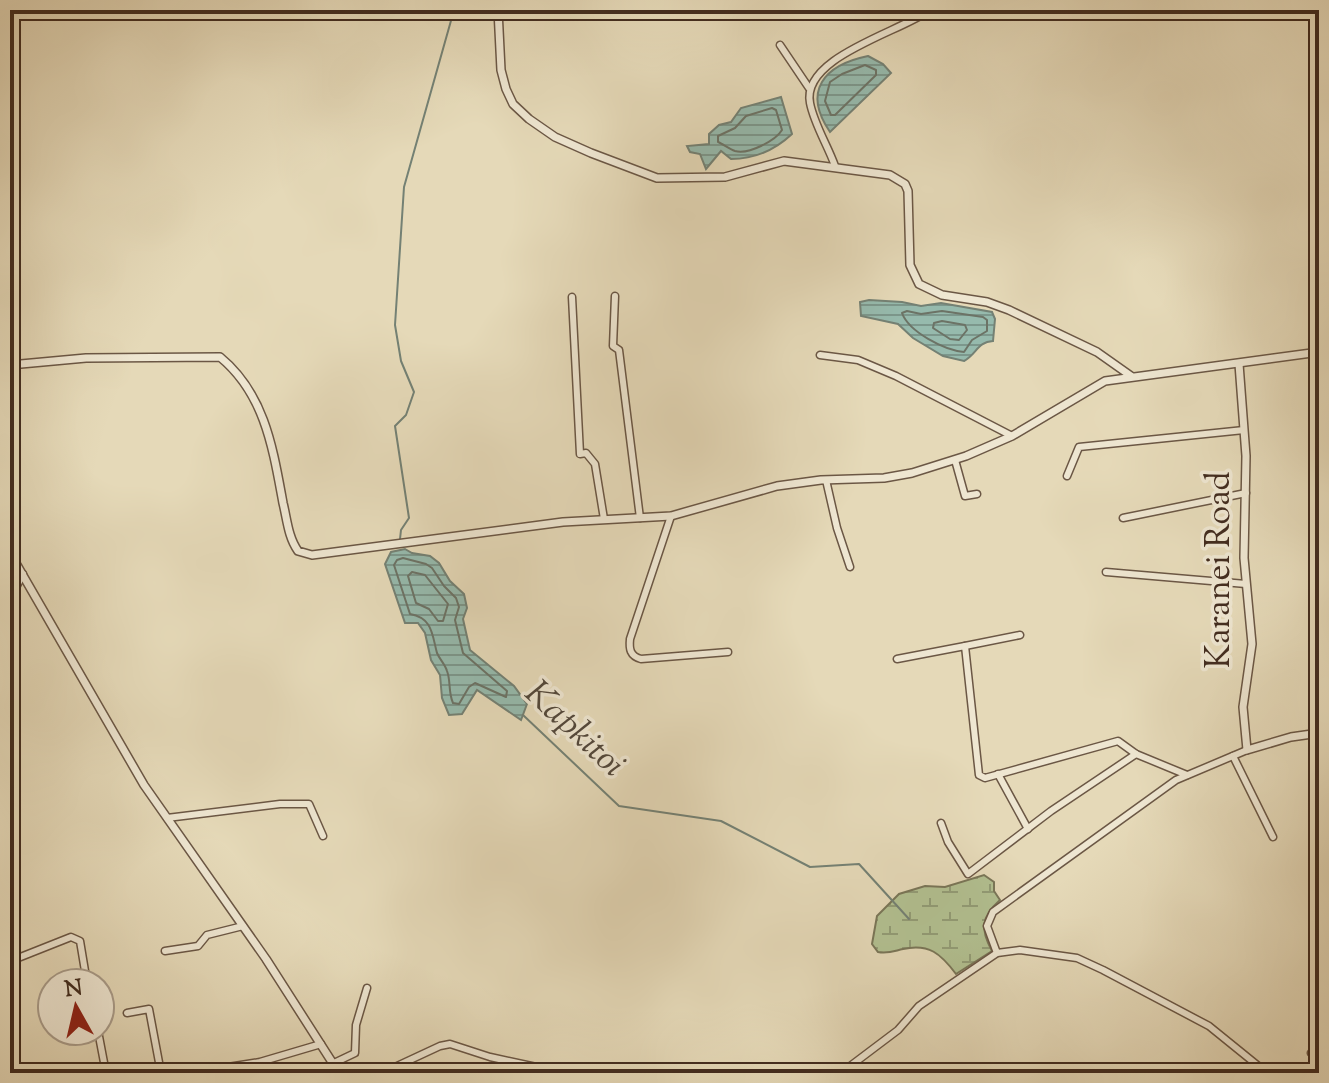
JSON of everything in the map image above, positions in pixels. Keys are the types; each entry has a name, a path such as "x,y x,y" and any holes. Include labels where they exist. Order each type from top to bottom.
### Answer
{"street":[{"path":"498,10 501,70 506,89 513,104 555,137 657,178 725,177 784,161 890,175 905,184 911,271 926,290 987,302 1009,310 1097,352 1131,376"},
{"path":"835,166 810,105 810,89 822,69 930,10"},
{"path":"780,45 810,89"},
{"path":"615,296 613,346 619,350 640,518"},
{"path":"572,297 580,454 586,453 595,464 604,519"},
{"path":"10,365 86,358 220,357 245,383 259,407 294,545 302,553 319,554 604,519 671,516 769,488 912,473 955,460 1012,436 1105,381 1319,352"},
{"path":"820,355 858,360 896,376 1012,436"},
{"name":"Karanei Road","path":"1239,364 1246,493 1243,527 1252,644 1243,707 1247,750"},
{"path":"1067,476 1079,447 1244,430"},
{"path":"955,460 965,496"},
{"path":"826,480 850,567"},
{"path":"1123,518 1246,493"},
{"path":"955,499 977,494"},
{"path":"671,516 630,639 630,651 634,657 641,659 728,652"},
{"path":"10,553 144,785 243,926 339,1073"},
{"path":"1106,572 1246,584"},
{"path":"10,599 23,574"},
{"path":"897,659 1020,635"},
{"path":"965,646 979,775 985,778 1118,741 1136,754 1187,775"},
{"path":"997,953 987,926 993,912 1176,780 1247,750 1291,737 1319,733"},
{"path":"941,823 948,842 968,874 1136,754"},
{"path":"1233,756 1273,837"},
{"path":"998,774 1028,829"},
{"path":"167,818 280,804 309,804 323,836"},
{"path":"165,951 198,946 203,936 243,926"},
{"path":"10,958 18,958 76,937 80,941 84,967"},
{"path":"841,1073 898,1030 919,1006 997,953 1020,950 1077,958 1209,1026 1267,1073"},
{"path":"334,1063 355,1053 356,1025 367,988"},
{"path":"127,1013 149,1009 161,1073"},
{"path":"190,1073 260,1062 321,1044"},
{"path":"382,1073 450,1044 490,1057 564,1073"},
{"path":"101,1047 106,1073"}],"green space":[{"path":"984,875 994,882 994,891 1000,900 989,912 984,924 992,951 956,974 945,961 927,949 882,953 872,944 877,916 899,894 925,886 945,887"}],"water":[{"path":"868,56 883,64 891,73 830,132 818,104 822,82 840,66"},
{"path":"781,97 792,134 779,145 740,159 731,159 721,151 706,169 700,154 690,152 687,146 709,144 709,134 719,125 731,122 741,108"},
{"path":"869,300 921,306 941,303 992,312 995,319 993,341 980,346 964,361 943,356 913,338 898,324 861,316 860,302"},
{"path":"405,549 430,556 464,594 467,608 463,619 470,650 514,686 527,704 521,720 477,690 462,714 449,715 442,698 440,675 431,660 425,633 418,623 405,623 385,564 391,552"}],"waterway":[{"name":"Kapkitoi","path":"400,539 401,530 409,518 395,426 406,415 414,392 401,361 395,325 404,187 454,10"},
{"name":"Kapkitoi","path":"523,715 619,806 721,821 810,867 859,864 909,919"}]}
